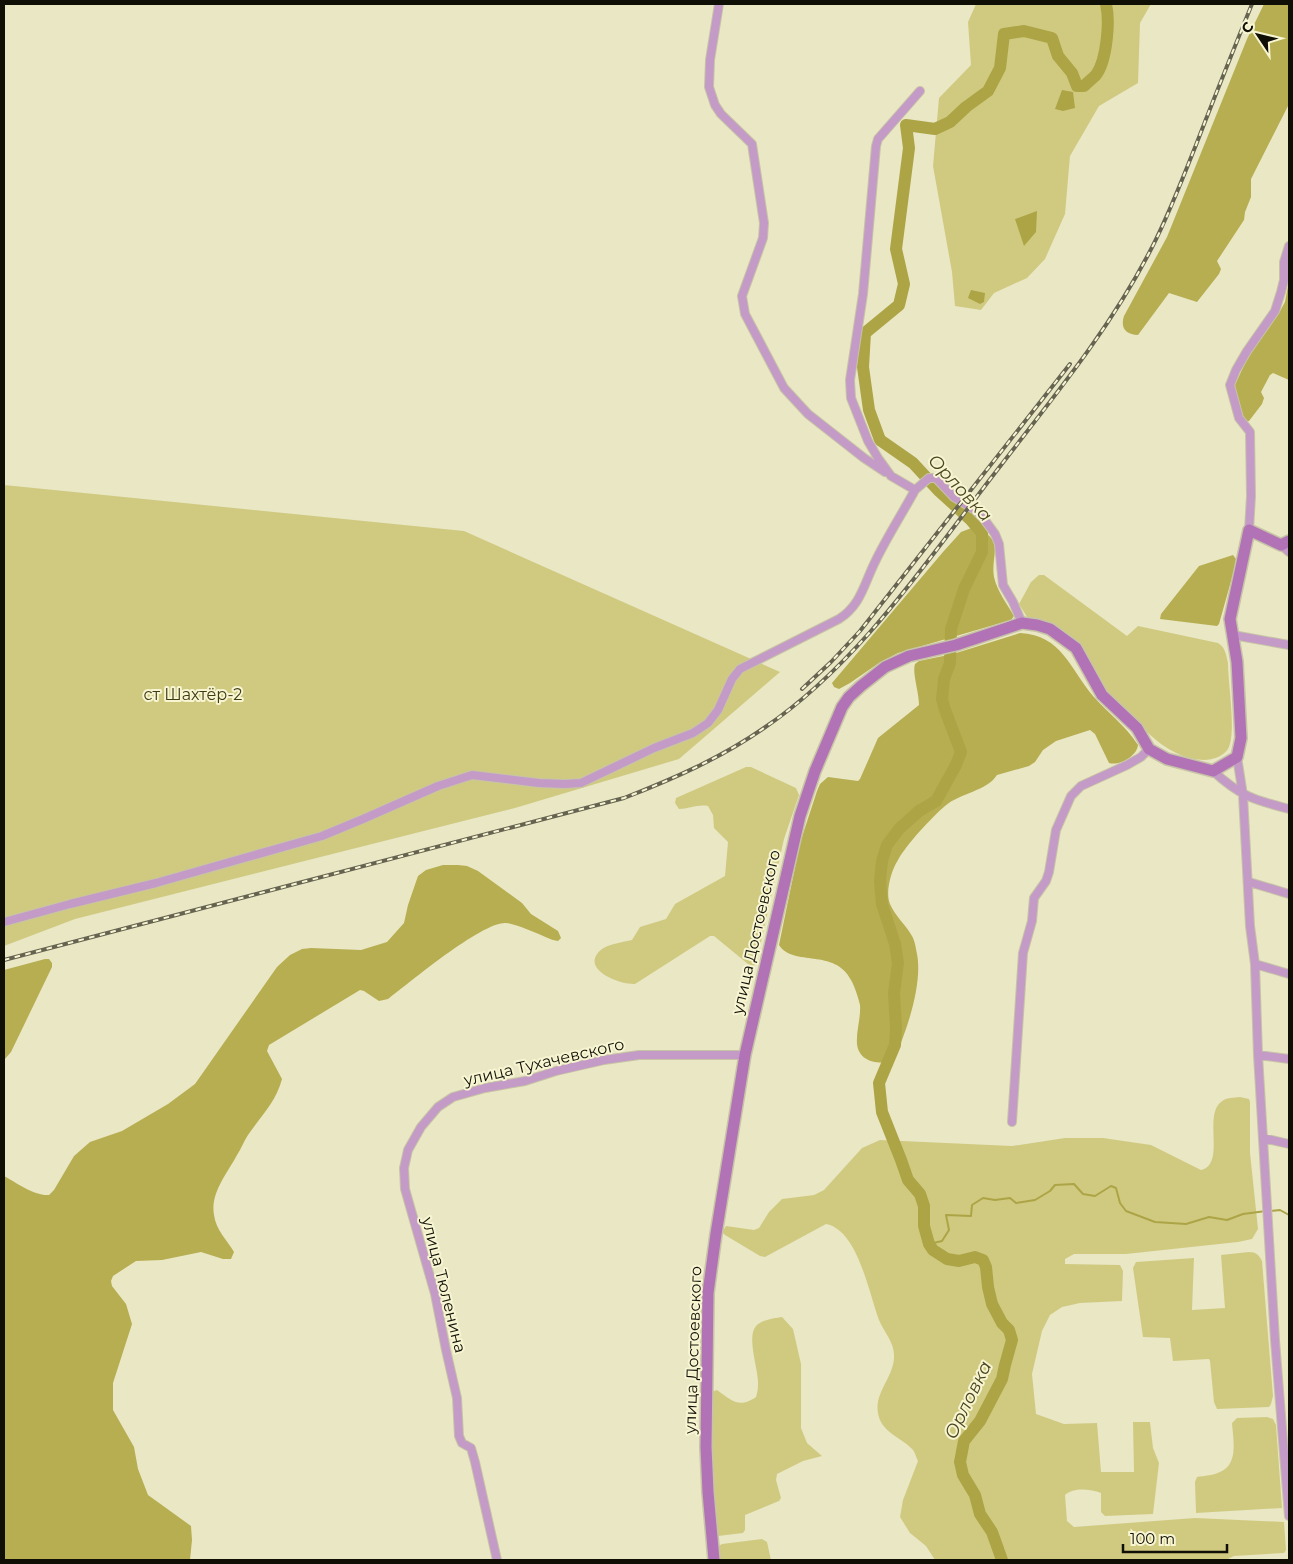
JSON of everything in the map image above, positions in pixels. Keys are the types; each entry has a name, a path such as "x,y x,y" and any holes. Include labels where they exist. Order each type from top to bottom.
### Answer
{"main road":[{"path":"1022,623 1038,625 1050,630 1076,648 1102,695 1137,728 1149,749 1167,759 1213,770 1237,757 1241,738 1237,662 1230,619 1249,530 1286,546"},
{"name":"улица Достоевского","path":"714,1560 706,1447 708,1293 745,1055 800,816 815,771 842,707 861,686 885,667 909,656 956,645 1022,623"}],"street":[{"path":"719,4 710,60 708,87 714,105 752,144 764,222 763,238 742,296 745,314 784,388 808,414 864,458 915,490"},
{"path":"891,476 868,441 851,398 850,380 863,294 876,146 878,139 920,91"},
{"path":"1249,530 1251,496 1250,432 1239,418 1230,385 1243,358 1275,311 1284,280 1286,255 1289,246"},
{"path":"4,922 156,883 322,836 363,820 438,786 472,775 539,783 581,783 654,748 692,733 708,723 714,715 732,679 740,669 850,612 858,602 876,561 915,490 927,480 936,478 954,497 975,510 995,534 999,544 1003,585 1022,623"},
{"path":"1233,635 1289,645"},
{"path":"1012,1122 1023,953 1032,921 1034,898 1046,881 1049,872 1056,830 1071,796 1081,786 1134,761 1149,749"},
{"path":"1237,757 1243,795 1250,926 1255,964 1258,1055 1275,1340 1289,1516"},
{"path":"1213,770 1243,795 1262,803 1289,810"},
{"path":"1249,882 1289,894"},
{"path":"1255,964 1289,974"},
{"name":"улица Тухачевского","path":"421,1127 438,1107 453,1097 485,1088 525,1081 556,1071 604,1060 639,1055 745,1055"},
{"path":"1258,1055 1289,1059"},
{"name":"улица Тюленина","path":"421,1127 408,1150 404,1168 405,1189 435,1294 457,1398 459,1436 462,1443 470,1448 497,1560"},
{"path":"1263,1138 1289,1144"}],"green space":[{"path":"976,4 1151,4 1140,23 1138,83 1099,106 1070,156 1065,214 1045,259 1027,278 994,293 981,310 955,306 952,272 933,166 939,98 971,65 968,22"},
{"name":"ст Шахтёр-2","path":"4,485 464,531 780,672 679,759 515,808 75,919 4,946"},
{"path":"1039,575 1044,575 1127,636 1138,626 1221,645 1228,663 1232,718 1231,739 1225,753 1211,759 1192,759 1170,750 1151,736 1109,694 1080,646 1055,627 1027,617 1019,604 1031,582"},
{"path":"746,767 751,767 796,788 799,795 784,839 757,960 754,966 748,964 714,936 710,936 635,984 619,982 603,974 597,969 595,963 596,956 602,949 612,944 632,940 640,927 666,919 675,904 725,876 728,842 714,828 713,815 708,806 679,809 675,803 676,798"},
{"path":"1240,1097 1249,1099 1250,1102 1250,1153 1258,1229 1252,1239 1126,1254 1074,1254 1065,1259 1065,1264 1120,1265 1123,1271 1122,1301 1080,1303 1062,1307 1050,1315 1042,1331 1032,1374 1036,1414 1064,1424 1097,1423 1101,1472 1134,1472 1133,1422 1150,1422 1153,1448 1159,1463 1153,1514 1105,1516 1101,1512 1101,1493 1092,1490 1077,1490 1065,1495 1067,1521 1074,1527 1195,1518 1284,1522 1286,1550 1284,1553 1234,1556 1226,1560 935,1560 926,1546 910,1533 900,1517 903,1500 918,1461 912,1449 883,1425 878,1413 879,1398 891,1370 894,1350 879,1320 861,1264 854,1250 837,1229 826,1224 765,1257 760,1256 722,1232 726,1226 754,1230 759,1228 769,1212 782,1199 814,1195 824,1190 862,1148 880,1140 1012,1146 1065,1138 1103,1138 1151,1145 1201,1170 1208,1166 1212,1159 1216,1109 1225,1099"},
{"path":"1249,1252 1257,1254 1262,1261 1273,1396 1269,1407 1217,1409 1214,1402 1209,1359 1173,1361 1170,1338 1143,1337 1133,1268 1136,1262 1194,1258 1192,1310 1225,1308 1221,1255"},
{"path":"782,1317 793,1329 801,1364 801,1428 807,1443 822,1456 803,1461 777,1474 776,1480 781,1498 779,1501 745,1515 745,1530 743,1533 718,1536 715,1531 712,1494 711,1392 717,1390 731,1400 740,1403 750,1401 756,1397 758,1379 752,1338 753,1331 761,1322"},
{"path":"1267,1417 1273,1419 1276,1425 1282,1508 1196,1513 1195,1482 1197,1477 1218,1473 1230,1463 1234,1450 1232,1423 1237,1418"},
{"path":"762,1539 767,1542 771,1560 718,1560 717,1547 722,1544"}],"shaded area":[{"path":"1264,4 1289,4 1289,104 1251,179 1251,197 1244,220 1217,261 1221,269 1219,274 1197,302 1169,293 1138,335 1130,334 1125,330 1123,324 1124,316 1167,237 1247,39"},
{"path":"1062,90 1073,92 1075,108 1063,111 1055,109"},
{"path":"1037,211 1036,232 1024,246 1015,219"},
{"path":"1289,281 1289,380 1273,373 1270,375 1261,392 1264,398 1262,404 1249,421 1244,422 1233,389 1247,359 1285,302"},
{"path":"971,290 985,293 984,302 980,304 968,298"},
{"path":"974,527 984,532 994,542 993,569 995,582 1014,616 1011,620 898,653 839,689 834,687 832,683 943,552 961,532"},
{"path":"1233,555 1236,559 1235,567 1217,626 1160,619 1161,614 1199,566"},
{"path":"1020,633 1034,635 1046,640 1064,655 1093,696 1133,738 1138,745 1137,749 1135,753 1123,762 1113,764 1109,763 1095,734 1090,730 1056,741 1043,750 1035,762 1029,766 997,775 987,785 945,806 913,839 895,865 889,882 888,894 892,908 910,932 915,943 918,980 908,1023 893,1061 881,1063 870,1061 861,1055 857,1044 860,1005 852,983 844,970 835,964 785,952 779,945 800,843 817,791 820,784 828,777 858,781 878,738 919,705 914,672 915,664 919,661 953,654"},
{"path":"443,865 467,866 478,871 522,903 531,914 558,931 561,938 558,941 553,940 506,923 495,925 446,954 388,999 379,1001 360,990 269,1045 267,1051 282,1079 276,1095 247,1137 220,1184 214,1199 215,1220 219,1230 234,1252 231,1259 223,1259 201,1252 162,1260 136,1261 113,1276 111,1281 112,1286 126,1304 132,1324 113,1383 113,1410 134,1447 138,1469 148,1495 191,1526 190,1560 4,1560 4,1176 32,1191 49,1195 54,1190 74,1156 90,1142 122,1131 168,1104 195,1084 277,967 290,955 302,949 311,948 361,950 387,942 404,923 418,876 426,870"},
{"path":"49,959 52,967 11,1052 4,1060 4,970"}],"waterway":[{"name":"Орловка","path":"1002,1560 992,1532 980,1514 975,1495 963,1475 960,1462 964,1441 980,1421 1002,1379 1012,1340 1009,1330 1002,1323 992,1304 986,1267 983,1260 975,1257 959,1261 947,1259 933,1250 929,1244 924,1226 924,1206 920,1194 908,1180 882,1112 879,1083 895,1045 894,993 898,963 895,944 882,904 880,881 882,861 887,845 899,829 919,811 936,801 961,752 942,699 944,679 950,663 951,629 964,589 982,552 982,533 913,463 880,440 869,410 863,367 865,333 899,305 904,284 896,249 909,148 906,125 935,129 950,122 966,107 988,91 1000,68 1004,34 1024,31 1052,38 1058,56 1072,73 1077,86 1084,86 1096,75 1103,60 1107,30 1106,4"},
{"path":"929,1244 942,1241 949,1230 946,1215 971,1216 972,1205 983,1198 995,1200 1010,1198 1016,1203 1035,1200 1050,1191 1055,1185 1074,1184 1083,1194 1095,1196 1111,1186 1116,1188 1120,1203 1126,1211 1155,1222 1186,1224 1209,1217 1227,1220 1243,1214 1266,1211"},
{"path":"1271,1211 1280,1210 1289,1215"}],"railway":[{"path":"4,960 624,798 678,775 731,749 799,702 831,673 891,608 1058,392 1115,312 1148,255 1168,215 1252,4"},
{"path":"802,689 860,631 1070,364"}]}
